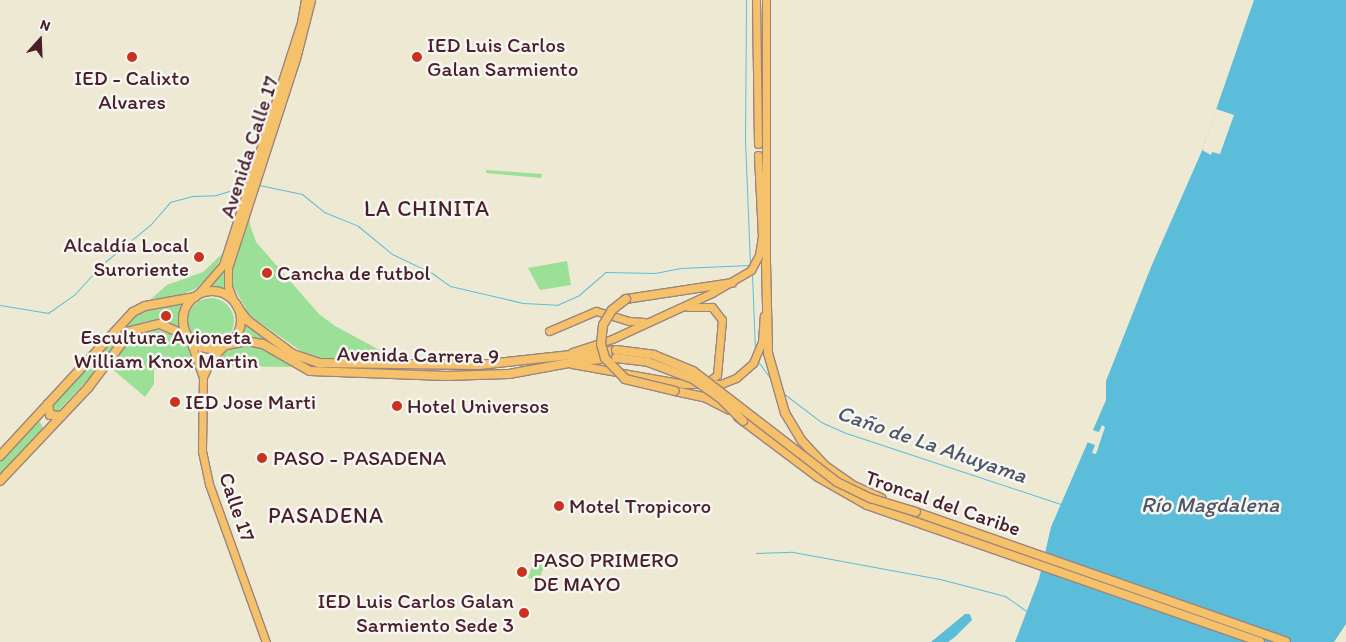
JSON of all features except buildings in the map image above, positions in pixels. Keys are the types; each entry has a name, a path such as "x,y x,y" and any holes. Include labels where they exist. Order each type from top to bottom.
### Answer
{"highway":[{"path":"766,262 767,345 781,405 812,453 854,486 916,512"},
{"path":"735,281 626,299 609,313 601,334 603,353 616,374 634,383 716,401 743,421"},
{"path":"0,456 133,312 145,306 216,292 237,306 240,327 226,346 204,348 189,338 160,324 131,331 88,388 0,481"},
{"path":"189,338 183,315 196,296"},
{"name":"Avenida Carrera 9","path":"237,306 247,320 294,354 319,363 480,365 563,354 616,354"},
{"name":"Avenida Carrera 9","path":"226,346 246,341 263,344 310,371 472,376 509,374 616,354"},
{"name":"Troncal del Caribe","path":"616,354 648,362 693,379 719,397 743,421 833,488 867,505 1260,642"},
{"name":"Troncal del Caribe","path":"616,354 654,355 693,371 837,482 870,498 916,512 1286,642"},
{"path":"48,404 50,415 61,416"}],"main road":[{"name":"Avenida Calle 17","path":"237,306 228,286 228,270 251,185 301,22 305,0"},
{"name":"Avenida Calle 17","path":"196,296 223,265 296,59 311,0"},
{"path":"756,0 758,144"},
{"path":"564,364 702,386 730,381 745,372 760,350 763,333 766,262 766,0"},
{"path":"563,354 617,336 678,309 735,281 756,263 762,237 758,156"},
{"path":"678,309 705,305 719,314 722,320 717,375 702,386"},
{"path":"549,331 596,311 620,318 648,322"},
{"path":"617,336 622,327 620,318"},
{"name":"Calle 17","path":"189,338 203,377 202,451 208,484 266,642"},
{"name":"Calle 17","path":"203,377 212,358 226,346"}],"green space":[{"path":"486,170 542,174 541,178 486,173"},
{"path":"248,207 250,225 256,242 319,314 335,326 398,360 332,361 311,358 249,315 229,278"},
{"path":"223,253 216,268 197,288 179,296 151,299 167,285 203,272"},
{"path":"567,261 571,285 540,290 528,268"},
{"path":"225,269 228,294 207,290 216,280"},
{"path":"211,298 224,302 230,308 234,321 230,334 224,340 211,344 198,340 192,334 188,321 192,308 198,302"},
{"path":"187,303 181,320 182,333 169,327 139,326 55,414 50,407 129,320 149,309"},
{"path":"242,319 290,355 265,341 247,339 236,341"},
{"path":"155,329 186,338 196,370 154,369 154,384 145,397 110,367 130,336"},
{"path":"245,344 260,347 295,367 212,366 220,354"},
{"path":"36,422 40,422 44,429 0,476 0,461"},
{"path":"534,560 545,563 539,581 528,578"}],"water":[{"name":"Río Magdalena","path":"1254,0 1346,0 1346,624 1334,642 1015,642 1039,579 1051,527 1106,400 1106,381 1151,267 1201,153"},
{"path":"965,614 970,614 972,620 955,637 948,642 931,642"}],"pier":[{"path":"1216,109 1234,115 1220,154 1212,152 1211,155 1202,150"},
{"path":"1102,425 1105,427 1096,454 1092,453 1095,445 1087,442 1092,430 1099,432"}],"waterway":[{"name":"Caño de La Ahuyama","path":"746,0 745,140 750,264"},
{"path":"259,185 302,194 324,212 358,226 392,254 432,273 450,286 523,303 557,305 579,295 605,272 655,273 681,268 749,265"},
{"path":"0,305 48,313 75,294 100,266 151,224 170,202 193,196 216,195 245,186"},
{"name":"Caño de La Ahuyama","path":"752,273 755,351"},
{"name":"Caño de La Ahuyama","path":"757,360 772,381"},
{"name":"Caño de La Ahuyama","path":"783,393 821,422 846,433 1061,504"},
{"path":"756,553 793,552 940,579 1005,596 1028,612"}],"place":[{"name":"IED - Calixto Alvares","path":"132,57"},
{"name":"IED Luis Carlos Galan Sarmiento","path":"417,57"},
{"name":"Alcaldía Local Suroriente","path":"199,257"},
{"name":"Cancha de futbol","path":"267,273"},
{"name":"Escultura Avioneta William Knox Martin","path":"166,316"},
{"name":"IED Jose Marti","path":"175,402"},
{"name":"Hotel Universos","path":"397,406"},
{"name":"PASO - PASADENA","path":"262,458"},
{"name":"Motel Tropicoro","path":"559,506"},
{"name":"PASO PRIMERO DE MAYO","path":"522,572"},
{"name":"IED Luis Carlos Galan Sarmiento Sede 3","path":"524,613"}],"district":[{"name":"LA CHINITA","path":"427,209"},
{"name":"PASADENA","path":"326,516"}]}
